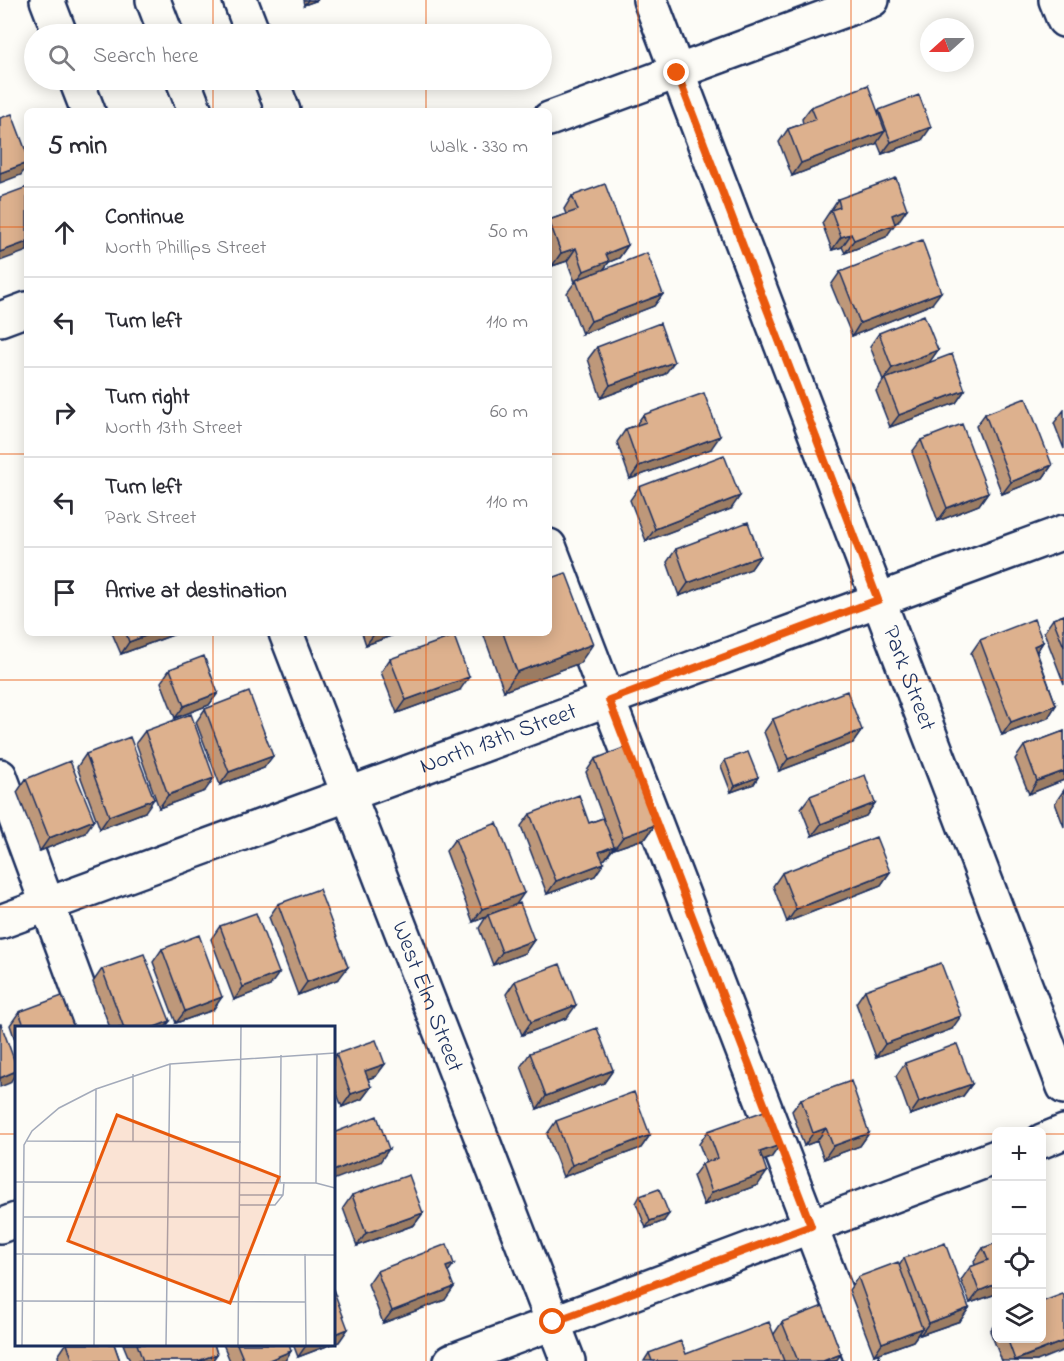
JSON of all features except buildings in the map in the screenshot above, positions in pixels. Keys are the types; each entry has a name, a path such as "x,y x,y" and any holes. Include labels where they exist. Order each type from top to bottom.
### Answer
{"street":[{"path":"47,0 56,24"},
{"path":"153,0 162,24"},
{"path":"240,0 250,24"},
{"name":"Park Street","path":"650,0 1064,1087"},
{"path":"552,118 872,0"},
{"path":"1056,0 1064,20"},
{"path":"80,90 87,108"},
{"path":"187,90 194,108"},
{"path":"275,90 282,108"},
{"path":"0,319 24,310"},
{"name":"North 13th Street","path":"0,922 349,796 1064,532"},
{"path":"552,554 862,1361"},
{"name":"West Elm Street","path":"287,636 568,1361"},
{"path":"0,776 92,1026"},
{"path":"1046,1139 1064,1132"},
{"path":"451,1361 992,1158"},
{"path":"0,1227 15,1220"},
{"path":"215,1346 221,1361"}],"route":[{"path":"553,1322 811,1226 609,700 878,600 677,73"}]}
